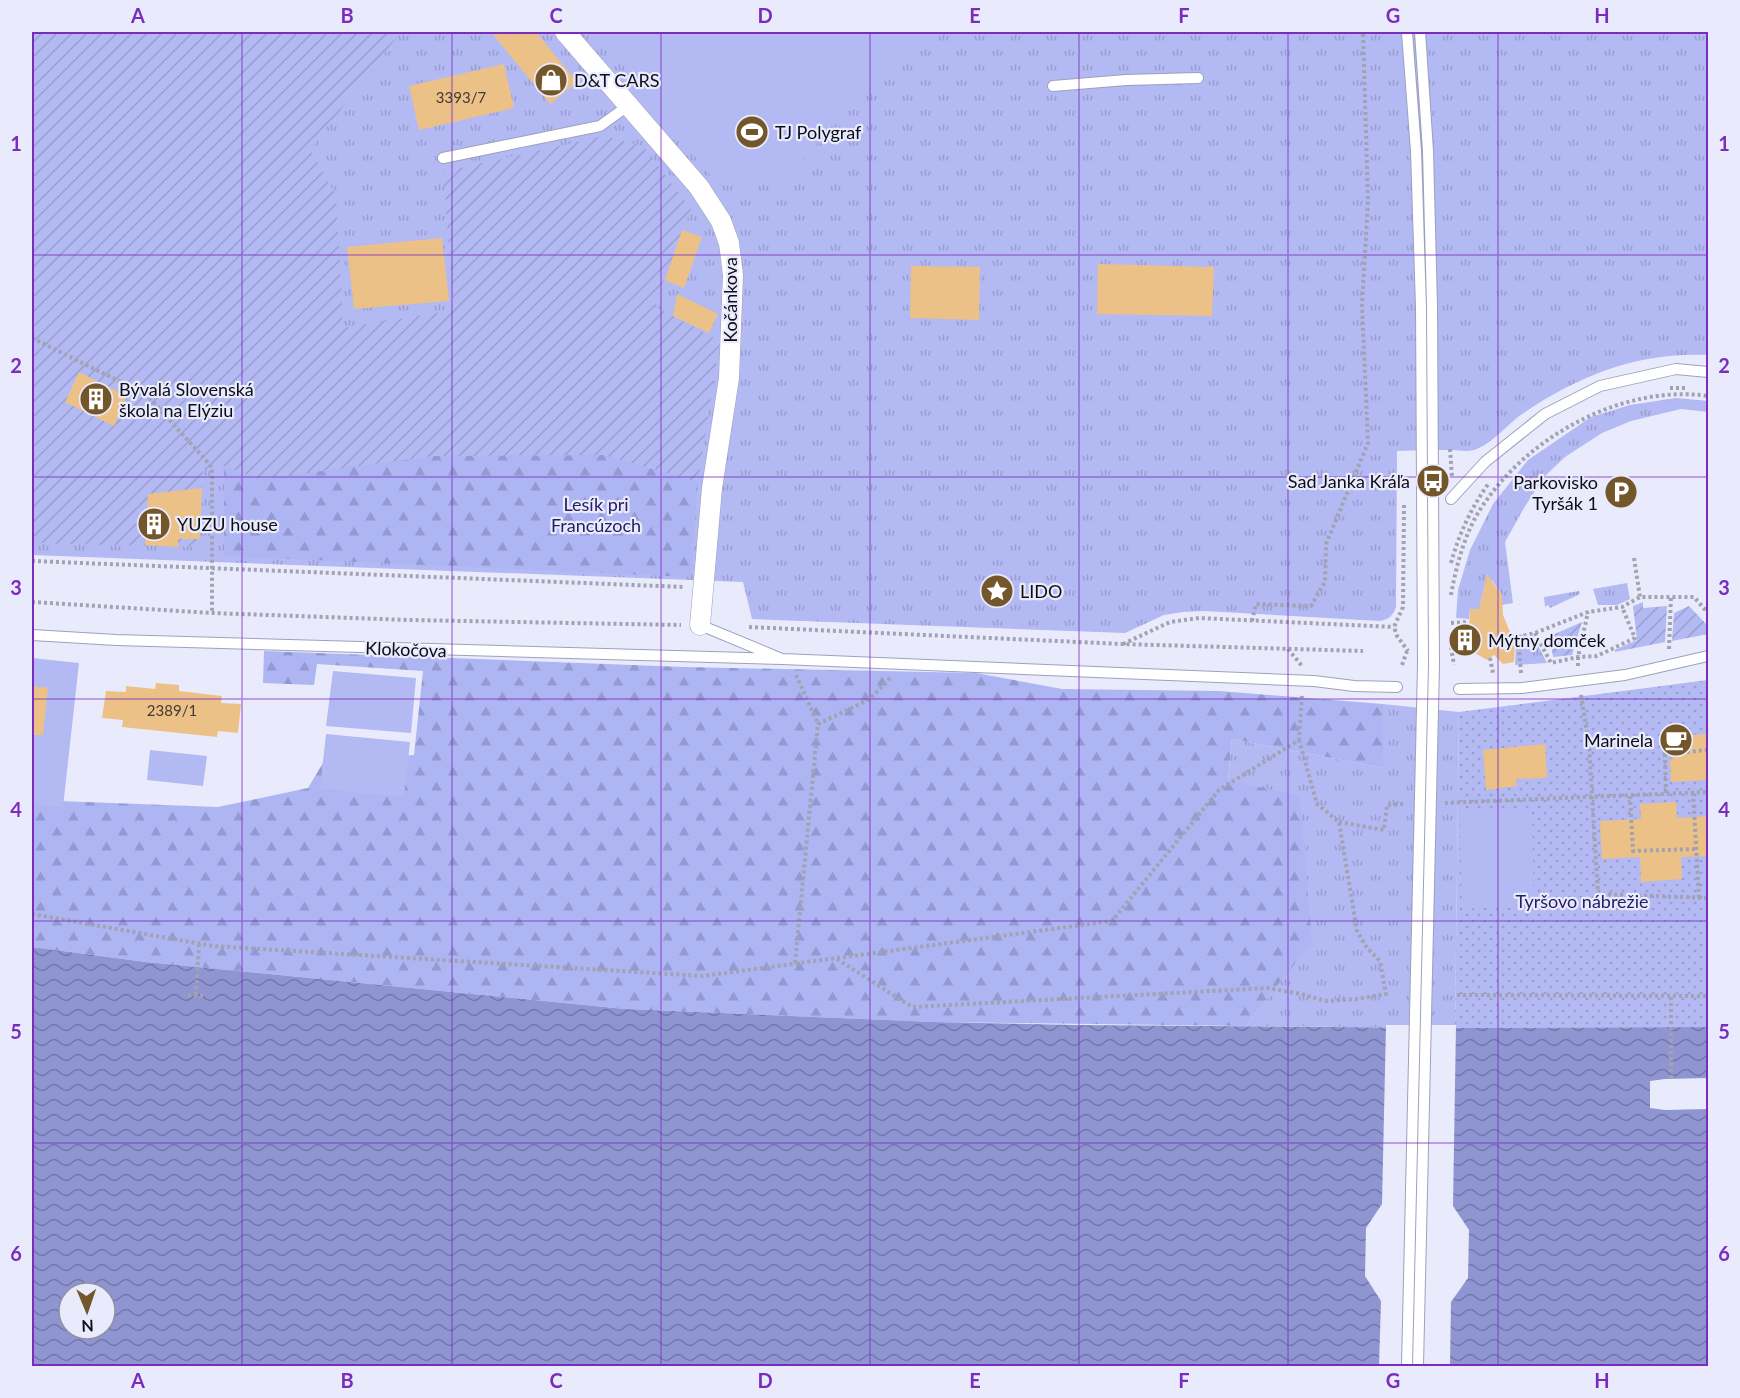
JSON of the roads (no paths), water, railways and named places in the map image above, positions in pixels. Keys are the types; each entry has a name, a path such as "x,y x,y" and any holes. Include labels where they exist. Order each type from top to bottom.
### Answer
{"street":[{"name":"Kočánkova","path":"566,32 699,187 721,221 729,243 733,274 729,378 712,488 700,625"}],"lane":[{"path":"1407,32 1416,151 1427,450"},
{"path":"1418,1366 1428,665 1428,151 1420,32"},
{"path":"1053,86 1126,80 1198,78"},
{"path":"443,158 600,126 628,105"},
{"path":"1451,499 1485,462 1545,414 1600,386 1676,369 1708,372"},
{"path":"700,625 786,660"},
{"name":"Klokočova","path":"32,635 116,640 906,663 1396,687"},
{"path":"1459,688 1522,688 1579,681 1625,675 1708,656"},
{"path":"1407,1366 1428,665"}],"water":[{"path":"32,947 146,962 625,1009 934,1022 1076,1025 1455,1028 1708,1027 1708,1366 32,1366"}],"place":[{"name":"D&T CARS","path":"551,80"},
{"name":"TJ Polygraf","path":"752,132"},
{"name":"Bývalá Slovenská škola na Elýziu","path":"96,399"},
{"name":"Sad Janka Kráľa","path":"1433,481"},
{"name":"Parkovisko Tyršák 1","path":"1621,492"},
{"name":"YUZU house","path":"154,524"},
{"name":"LIDO","path":"997,591"},
{"name":"Mýtny domček","path":"1465,640"},
{"name":"Marinela","path":"1676,740"}],"park label":[{"name":"Lesík pri Francúzoch","path":"596,514"},
{"name":"Tyršovo nábrežie","path":"1582,901"}]}
